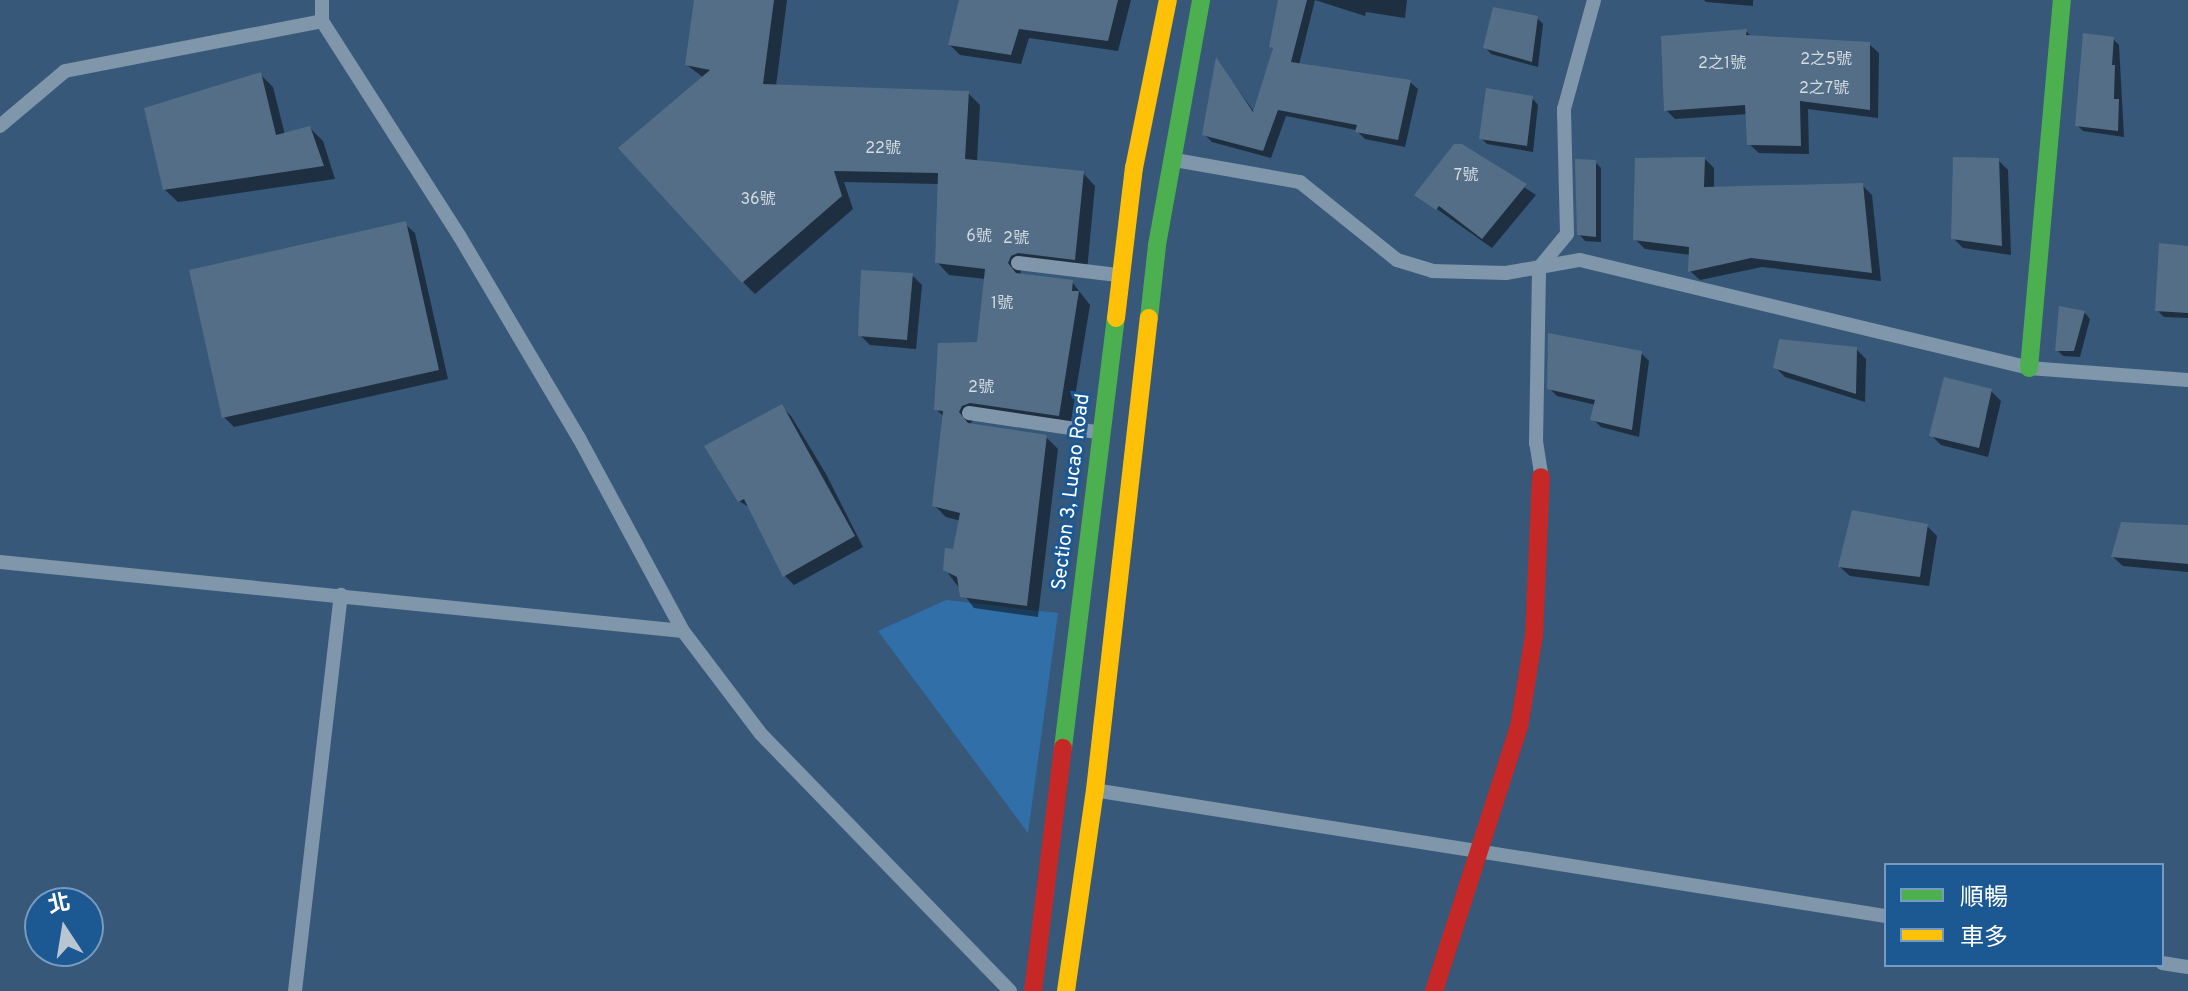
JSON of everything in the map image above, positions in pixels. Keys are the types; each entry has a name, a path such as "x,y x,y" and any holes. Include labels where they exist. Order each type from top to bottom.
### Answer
{"main road":[{"name":"Section 3, Lucao Road","path":"1033,991 1119,435 1137,279 1134,168 1168,0"},
{"name":"Section 3, Lucao Road","path":"1066,991 1095,790 1119,435 1137,279 1170,159 1201,0"},
{"path":"2029,368 2062,0"},
{"path":"1434,991 1521,712 1534,635 1541,477"}],"lane":[{"path":"322,0 322,21 484,277 579,438 683,631 761,734 1010,991"},
{"path":"1541,477 1536,443 1539,268 1567,234 1564,109 1594,0"},
{"path":"0,126 65,71 322,21"},
{"path":"1170,159 1300,182 1397,260 1432,271 1506,273 1580,260 2029,368 2188,380"},
{"path":"1018,263 1137,279"},
{"path":"969,413 1119,435"},
{"path":"0,562 683,631"},
{"path":"295,991 341,595"},
{"path":"1095,790 1884,916"},
{"path":"2164,963 2188,967"}],"shaded area":[{"path":"946,600 1058,613 1028,833 878,631"}],"building":[{"path":"694,0 774,0 763,84 969,91 965,159 1084,171 1075,260 1018,253 1011,256 1008,263 1016,273 1073,280 1072,291 1079,291 1059,416 970,403 962,406 959,412 968,423 1047,435 1027,606 960,597 957,577 943,570 945,548 953,549 960,513 932,506 943,411 934,410 938,343 977,342 985,269 935,263 938,173 834,171 842,196 742,283 618,148 710,70 685,65"},
{"path":"959,0 1118,0 1108,41 1019,29 1011,55 948,45"},
{"path":"1278,0 1307,0 1291,62 1411,80 1398,140 1355,132 1357,125 1278,110 1263,151 1202,135 1216,57 1253,112 1273,48 1269,47"},
{"path":"1493,7 1538,16 1532,62 1483,48"},
{"path":"1747,29 1746,35 1870,42 1870,110 1800,101 1801,146 1747,145 1745,105 1664,111 1661,36"},
{"path":"2083,33 2114,37 2112,65 2115,65 2114,99 2119,99 2118,131 2075,126"},
{"path":"261,72 276,135 310,126 324,166 163,190 144,108"},
{"path":"1486,88 1533,96 1527,146 1479,139"},
{"path":"1454,144 1462,144 1527,184 1482,239 1439,206 1436,210 1414,195"},
{"path":"1705,157 1704,187 1863,183 1872,273 1751,258 1688,272 1689,247 1633,240 1635,158"},
{"path":"1953,157 1999,158 2002,246 1951,239"},
{"path":"1575,159 1596,160 1596,237 1577,235"},
{"path":"406,221 439,370 222,418 189,270"},
{"path":"2159,243 2188,246 2188,313 2155,311"},
{"path":"861,270 913,273 907,340 858,336"},
{"path":"2059,306 2085,311 2074,351 2055,351"},
{"path":"1548,333 1642,351 1632,430 1590,420 1595,400 1547,389"},
{"path":"1779,339 1857,347 1856,394 1773,368"},
{"path":"1944,377 1992,389 1979,448 1929,436"},
{"path":"782,404 855,536 783,577 744,499 738,502 704,446"},
{"path":"1852,510 1928,524 1920,577 1838,567"},
{"path":"2121,522 2188,525 2188,564 2111,557"}],"traffic: fast":[{"path":"1149,318 1157,245 1201,0"},
{"path":"2029,368 2062,0"},
{"path":"1063,748 1116,318"}],"traffic: slow":[{"path":"1116,318 1134,168 1168,0"},
{"path":"1066,991 1095,790 1149,318"}],"traffic: jam":[{"path":"1434,991 1519,727 1534,635 1541,477"},
{"path":"1033,991 1063,748"}]}
